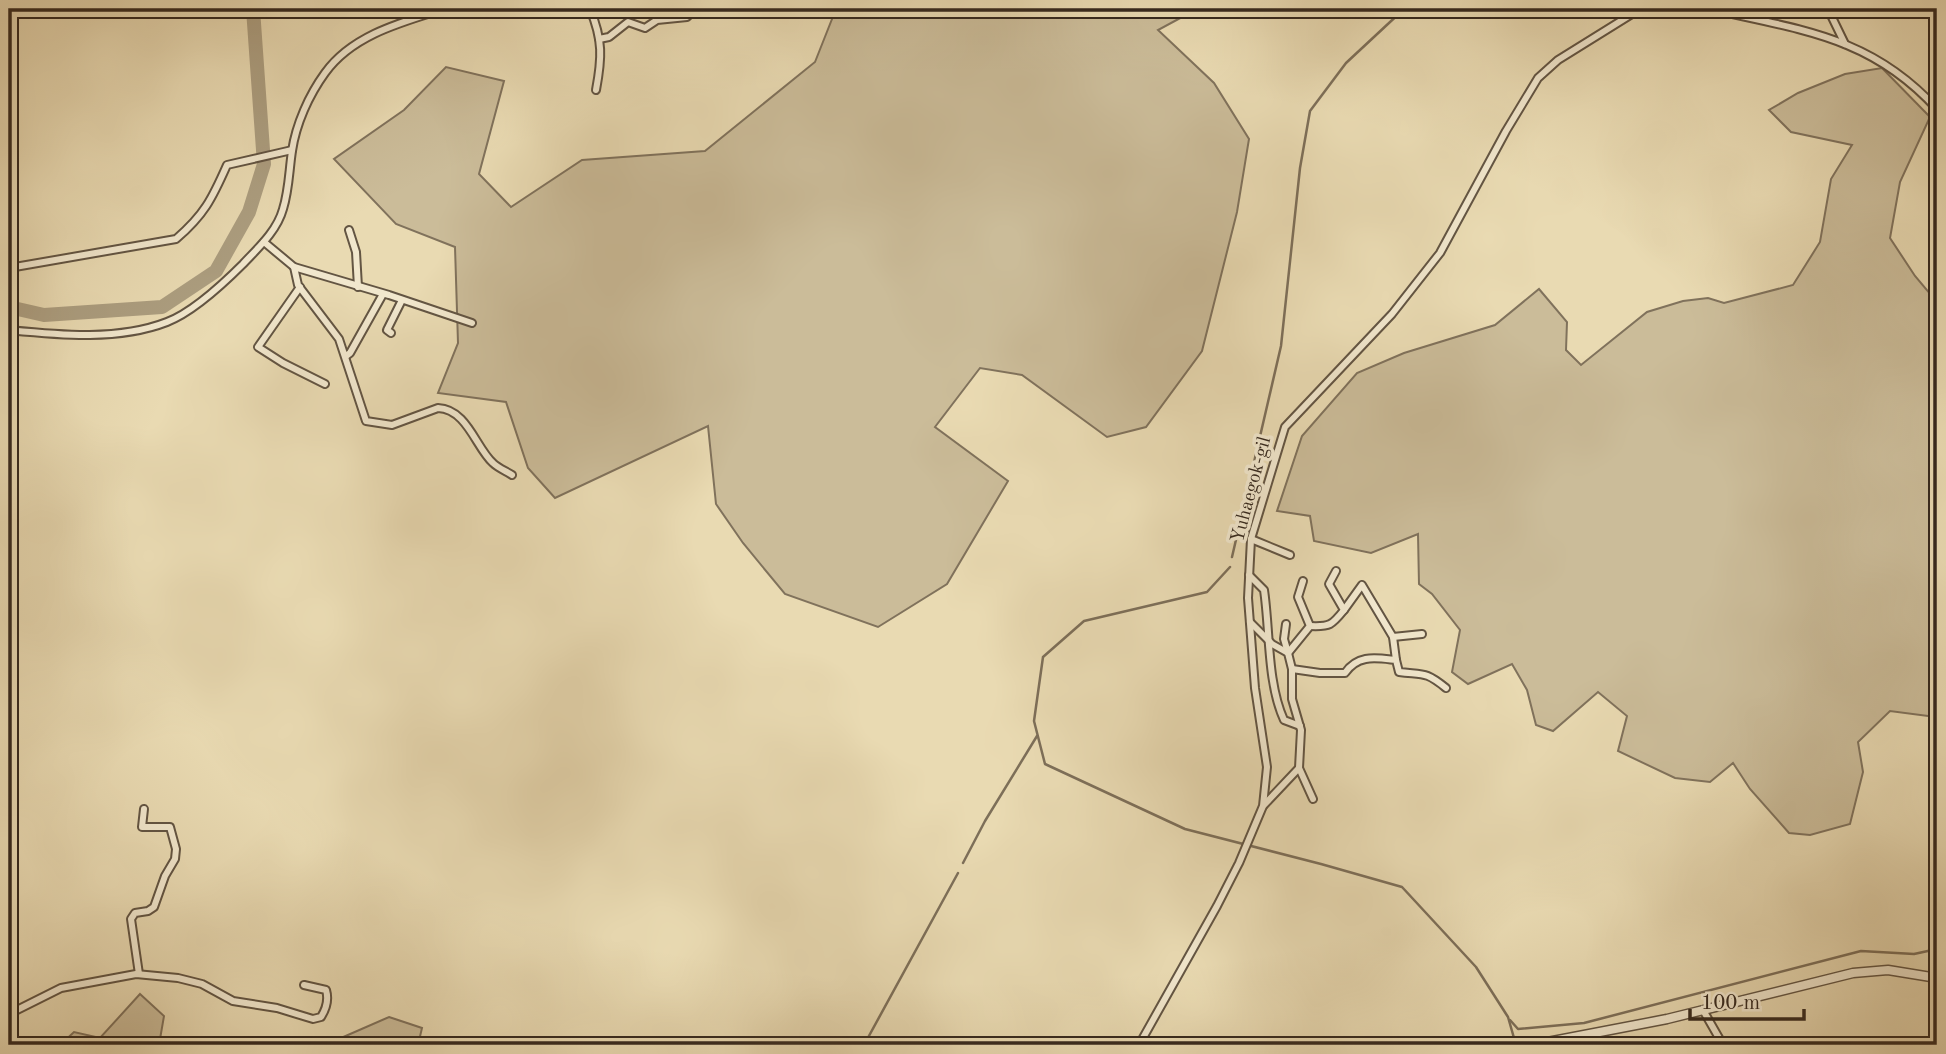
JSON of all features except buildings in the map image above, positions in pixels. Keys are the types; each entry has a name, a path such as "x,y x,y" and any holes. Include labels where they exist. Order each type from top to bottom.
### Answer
{"street":[{"path":"9,330 45,334 131,333 169,322 226,281 264,243 283,212 292,150 302,117 326,71 341,55 379,30 444,9"},
{"path":"590,9 597,25 602,60 596,90"},
{"path":"599,39 609,37 628,22 645,28 657,20 687,17 695,9"},
{"name":"Yuhaegok-gil","path":"1139,1045 1239,863 1263,806 1267,767 1255,688 1250,622 1251,538 1286,427 1392,314 1440,253 1538,78 1558,60 1640,9"},
{"path":"1709,9 1819,35 1845,44 1903,75 1937,109"},
{"path":"1828,9 1845,44"},
{"path":"9,268 176,240 197,221 227,165 292,150"},
{"path":"349,230 356,252 358,287"},
{"path":"264,243 294,267 472,323"},
{"path":"294,267 300,287 334,330 346,356 366,421 392,425 438,408 445,409 472,431 492,463 512,475"},
{"path":"300,287 258,347 324,384"},
{"path":"346,356 383,294"},
{"path":"391,333 387,330 402,300"},
{"path":"1251,538 1290,555"},
{"path":"1336,571 1329,584 1344,610"},
{"path":"1249,575 1264,590 1267,639 1278,707 1284,720 1300,726"},
{"path":"1303,581 1298,597 1310,626"},
{"path":"1310,626 1325,627 1333,623 1362,585 1392,637 1399,672 1422,672 1446,688"},
{"path":"1250,622 1267,639 1288,653"},
{"path":"1286,624 1284,639 1292,669 1292,699 1300,726 1299,768 1313,799"},
{"path":"1288,653 1310,626"},
{"path":"1392,637 1422,634"},
{"path":"1292,669 1345,673 1352,663 1367,657 1396,660"},
{"path":"1263,806 1299,768"},
{"path":"139,974 131,919 135,913 155,907 165,876 175,859 176,849 170,827 142,827 144,809"},
{"path":"1536,1045 1703,1010 1853,973 1888,970 1937,978"},
{"path":"9,1014 61,988 139,974 178,978 202,984 233,1001 277,1008 313,1019 321,1017 328,995 326,990 304,985"},
{"path":"1703,1010 1723,1045"}],"shaded area":[{"path":"836,9 1197,9 1158,30 1214,83 1249,139 1237,212 1202,351 1146,427 1107,437 1022,375 980,368 935,427 1008,481 947,584 878,627 785,594 743,543 716,504 708,426 555,498 528,468 506,402 438,393 458,343 455,247 396,224 334,159 404,110 446,67 504,81 479,174 511,207 582,160 705,151 815,62"},
{"path":"1882,68 1930,117 1900,182 1890,238 1915,276 1937,302 1937,713 1928,716 1890,711 1858,742 1863,772 1850,824 1810,835 1789,833 1750,789 1733,763 1710,782 1675,778 1618,751 1627,716 1598,692 1553,731 1536,725 1527,690 1512,664 1468,684 1452,672 1460,630 1432,594 1419,584 1418,534 1371,553 1314,541 1310,516 1277,511 1302,436 1357,373 1404,353 1495,325 1539,289 1567,322 1566,350 1581,365 1647,312 1683,301 1708,298 1724,303 1793,285 1820,242 1831,179 1852,145 1791,132 1769,110 1798,93 1845,74"},
{"path":"140,994 164,1016 159,1045 60,1045 74,1032 100,1038"},
{"path":"389,1017 422,1028 418,1045 325,1045"}],"waterway":[{"path":"9,307 44,315 162,307 216,271 249,212 264,164 253,9"},
{"path":"1232,557 1281,346 1300,168 1310,111 1346,63 1404,9"},
{"path":"1230,567 1207,592 1084,621 1043,657 1034,721 1045,764 1185,829 1402,887 1476,967 1508,1017 1516,1045"},
{"path":"963,863 985,821 1037,736"},
{"path":"864,1045 958,873"},
{"path":"1510,1020 1518,1029 1584,1023 1861,951 1914,954 1937,949"}]}
